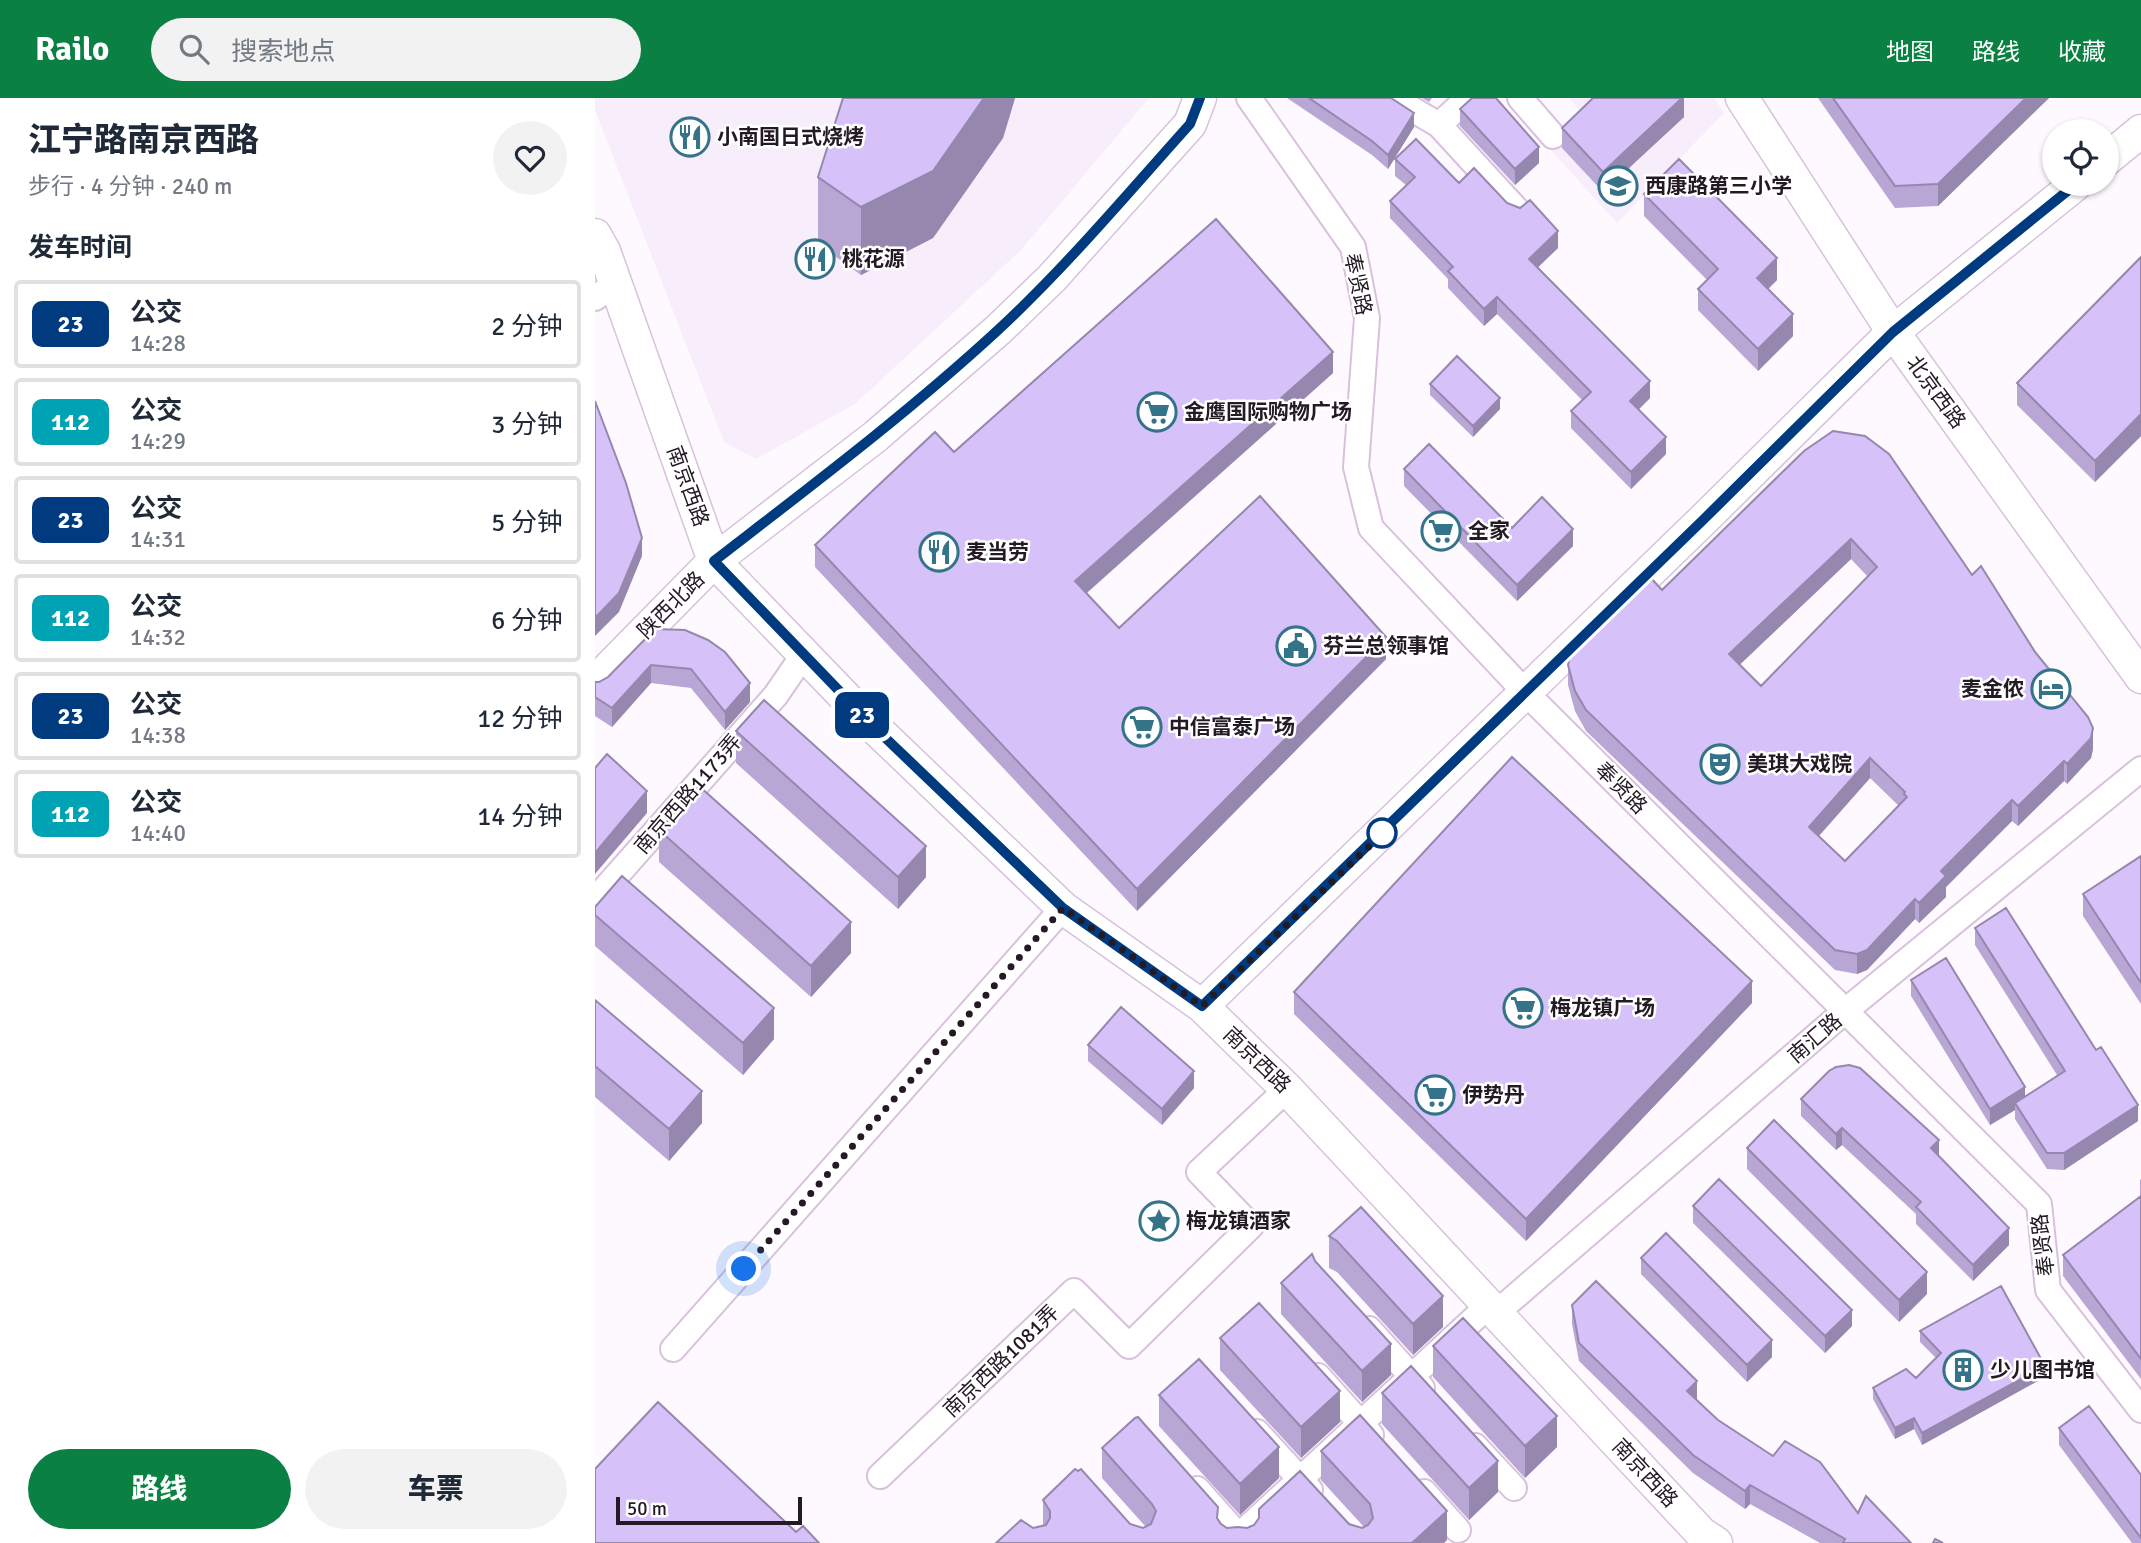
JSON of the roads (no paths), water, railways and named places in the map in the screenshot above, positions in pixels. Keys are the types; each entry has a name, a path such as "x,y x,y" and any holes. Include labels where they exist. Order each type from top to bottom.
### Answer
{"main road":[{"name":"陕西北路","path":"595,682 714,561 876,436 998,330 1052,278 1190,124 1200,98"},
{"name":"北京西路","path":"1742,98 1893,332 2141,677"},
{"path":"2119,149 2141,131"},
{"path":"1202,1006 1893,332 2061,196"},
{"name":"南京西路","path":"595,235 604,251 605,291 714,561 874,727 1063,908 1202,1006 1287,1089 1700,1532 1716,1543"}],"street":[{"name":"奉贤路","path":"1249,98 1353,247 1367,318 1356,467 1371,528 1525,692 2039,1204 2048,1290 2141,1410"},
{"path":"1393,98 1439,125 1517,211"},
{"path":"1439,125 1468,98"},
{"path":"1520,98 1553,136"},
{"name":"南京西路1173弄","path":"595,900 776,695 804,654"},
{"name":"南汇路","path":"1238,1541 1411,1377 1844,1012 2141,769"},
{"path":"673,1349 1063,908"},
{"name":"南京西路1081弄","path":"880,1476 1075,1291 1129,1346 1251,1226 1199,1172 1287,1089"},
{"path":"1352,1311 1439,1407"},
{"path":"1306,1364 1387,1452"},
{"path":"1244,1418 1326,1506"},
{"path":"1458,1427 1514,1488"},
{"path":"1177,1468 1238,1541"},
{"path":"1405,1472 1458,1530"}],"place":[{"name":"小南国日式烧烤","path":"690,137"},
{"name":"西康路第三小学","path":"1618,186"},
{"name":"桃花源","path":"815,259"},
{"name":"金鹰国际购物广场","path":"1157,412"},
{"name":"全家","path":"1441,531"},
{"name":"麦当劳","path":"939,552"},
{"name":"芬兰总领事馆","path":"1296,646"},
{"name":"麦金侬","path":"2051,689"},
{"name":"中信富泰广场","path":"1142,727"},
{"name":"美琪大戏院","path":"1720,764"},
{"name":"梅龙镇广场","path":"1523,1008"},
{"name":"伊势丹","path":"1435,1095"},
{"name":"梅龙镇酒家","path":"1159,1221"},
{"name":"少儿图书馆","path":"1963,1370"}]}
